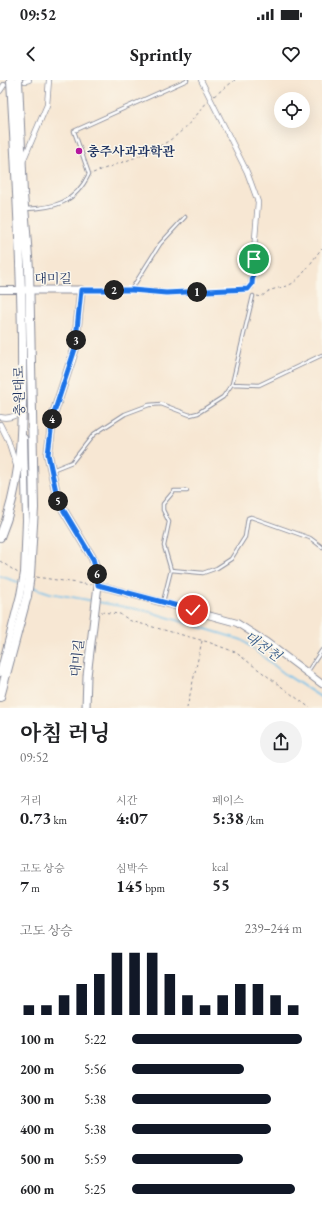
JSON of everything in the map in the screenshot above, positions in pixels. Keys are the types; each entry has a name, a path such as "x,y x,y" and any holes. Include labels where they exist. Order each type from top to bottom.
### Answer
{"highway":[{"name":"충원대로","path":"0,697 28,575 34,508 30,290 18,80"},
{"name":"충원대로","path":"0,537 12,503 18,470 22,411 21,290 7,82"}],"main road":[{"name":"대미길","path":"21,290 81,290 75,349 50,427 48,454 58,501 93,559 97,574 96,611 87,676 86,708"}],"street":[{"path":"22,164 47,105 48,80"},
{"path":"81,290 132,290 166,293 212,292 248,289 252,284 258,202 250,178 201,80"},
{"path":"0,91 7,82"},
{"path":"0,290 21,290"},
{"path":"0,417 4,418 16,416 22,411"},
{"path":"22,411 28,575"},
{"path":"0,424 8,440 18,470"},
{"path":"97,587 163,602 237,623 265,641 306,674 322,684"},
{"name":"충원대로","path":"0,673 24,596"}],"lane":[{"path":"25,210 42,209 58,205 78,193 89,174 74,131 187,80"},
{"path":"132,290 160,244 185,217"},
{"path":"51,471 72,462 94,434 125,414 149,405 161,404 190,415 198,413 223,398 232,384 253,296"},
{"path":"232,384 260,385 322,355"},
{"path":"163,602 171,570 164,546 169,522 163,510 162,504 174,491 187,491"},
{"path":"171,570 203,573 217,568 231,559 245,537 248,518 251,517 310,538 322,548"},
{"path":"306,674 322,650"}],"path":[{"path":"89,174 141,154 170,140 184,129 210,99 235,80"},
{"path":"253,296 262,297 269,290 284,288 294,282 322,248"},
{"path":"0,561 17,573 97,587"},
{"path":"96,611 120,614 131,620 202,640 235,652 310,708"},
{"path":"186,708 202,640"}],"waterway":[{"name":"대전천","path":"0,576 21,583"},
{"name":"대전천","path":"32,587 50,593 94,601"},
{"name":"대전천","path":"98,602 147,611 242,640 285,674 322,698"}],"place":[{"name":"충주사과과학관","path":"79,151"}],"route":[{"path":"193,610 98,585 93,559 58,501 48,454 50,427 75,349 79,324 81,290 132,290 166,293 212,292 248,289 252,284 254,259"}]}
